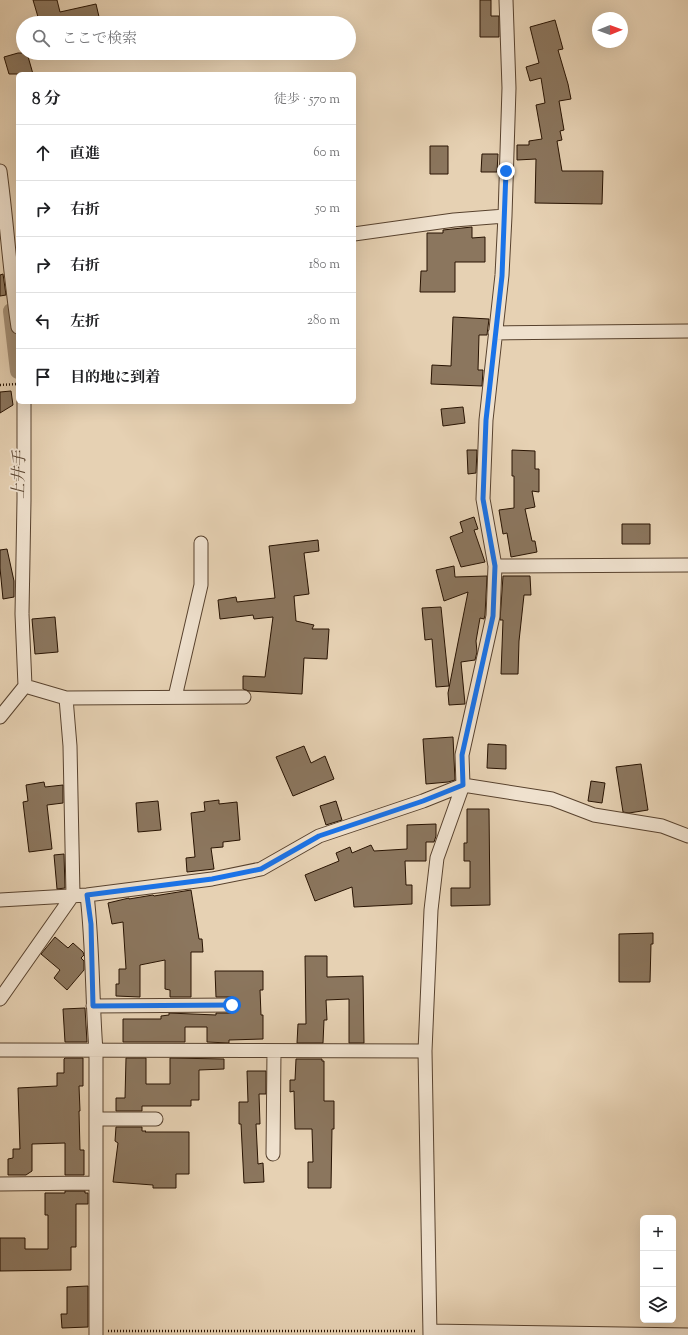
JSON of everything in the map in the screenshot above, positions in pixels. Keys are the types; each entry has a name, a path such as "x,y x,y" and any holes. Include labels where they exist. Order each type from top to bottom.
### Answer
{"street":[{"path":"506,0 510,88 505,216 502,276 486,420 483,499 495,566 493,616 462,755 463,785 437,858 431,910 425,1052 430,1333 688,1335"},
{"path":"0,171 16,304"},
{"path":"356,234 454,220 505,216"},
{"path":"495,333 688,332"},
{"path":"24,404 22,614 25,686"},
{"path":"175,697 201,585 201,543"},
{"path":"495,566 688,565"},
{"path":"25,686 66,698 244,697"},
{"path":"0,717 5,702 25,686"},
{"path":"0,999 73,895 70,746 66,698"},
{"path":"0,900 87,895 212,879 261,869 319,836 423,801 463,785 552,799 594,815 662,826 688,836"},
{"path":"87,895 91,924 93,1006 96,1051 96,1333"},
{"path":"93,1006 232,1005"},
{"path":"0,1050 425,1052"},
{"path":"273,1154 274,1051"},
{"path":"97,1119 156,1119"},
{"path":"0,1184 95,1183"}],"path":[{"path":"0,385 16,384"},
{"path":"96,1333 430,1333"}],"building":[{"path":"33,0 57,0 60,12 96,4 99,16 38,16"},
{"path":"480,0 491,0 491,16 499,16 499,37 480,37"},
{"path":"555,20 563,49 558,50 571,99 559,101 564,130 560,131 562,140 557,141 562,171 603,171 602,204 535,203 536,159 517,160 517,145 529,145 529,141 542,139 536,105 545,103 541,78 530,81 526,67 539,63 530,27"},
{"path":"16,54 16,60 29,60 32,72 16,72 16,74 9,74 4,57"},
{"path":"430,146 448,146 448,174 430,174"},
{"path":"482,154 498,154 497,172 481,172"},
{"path":"472,227 472,238 485,237 485,262 455,262 455,292 420,292 421,271 427,271 427,233 443,233 443,230"},
{"path":"3,274 6,295 0,296 0,275"},
{"path":"453,317 489,319 487,335 479,335 478,370 483,370 482,386 431,384 432,365 451,366"},
{"path":"11,391 13,405 0,413 0,392"},
{"path":"463,407 465,423 443,426 441,409"},
{"path":"467,450 477,450 476,473 468,474"},
{"path":"512,450 535,451 535,469 539,469 539,492 532,491 535,507 525,509 532,541 535,541 537,552 511,557 507,533 503,534 499,510 514,508"},
{"path":"474,517 478,529 474,530 485,562 461,567 450,537 463,532 460,522"},
{"path":"622,524 650,524 650,544 622,544"},
{"path":"318,540 319,551 304,553 309,594 294,596 296,621 314,625 312,629 329,629 327,659 304,658 302,694 249,691 243,689 243,676 265,677 273,617 254,619 253,615 220,619 218,600 236,597 237,602 275,598 269,546"},
{"path":"7,549 14,581 14,597 3,599 0,550"},
{"path":"454,566 455,577 487,576 485,615 484,619 480,618 476,641 477,652 475,660 461,662 465,704 449,705 448,693 468,592 444,601 436,570"},
{"path":"503,576 530,576 531,595 524,595 519,641 518,674 501,674 503,620 500,620"},
{"path":"441,607 449,686 436,687 432,639 425,640 422,608"},
{"path":"55,617 58,652 35,654 32,619"},
{"path":"453,737 455,780 426,784 423,739"},
{"path":"488,744 506,745 506,769 487,768"},
{"path":"304,746 311,763 325,756 334,779 293,796 276,757"},
{"path":"641,764 648,810 629,813 623,812 616,767"},
{"path":"591,781 605,783 602,803 588,801"},
{"path":"44,782 45,787 63,785 63,803 47,805 52,849 29,852 23,802 28,801 26,785"},
{"path":"219,800 219,804 237,802 240,840 223,842 223,847 211,848 214,869 187,872 186,858 195,857 191,813 205,811 204,802"},
{"path":"158,801 161,830 138,832 136,803"},
{"path":"336,801 342,820 326,825 320,806"},
{"path":"467,809 489,809 490,905 451,906 451,888 470,888 470,861 464,861 464,843 467,843"},
{"path":"436,824 436,836 434,842 426,842 426,861 405,861 406,885 412,885 412,904 354,907 352,887 315,901 305,875 339,861 336,853 350,847 352,853 371,845 374,851 407,849 407,825"},
{"path":"64,854 65,888 57,889 54,855"},
{"path":"191,890 199,939 202,939 203,952 191,952 191,997 170,997 170,990 165,989 165,960 140,965 140,997 116,996 116,984 119,984 119,969 126,969 123,922 112,924 108,903 129,898 154,896"},
{"path":"653,933 653,944 651,944 650,982 619,982 619,934"},
{"path":"55,937 68,948 73,943 83,952 84,955 81,958 84,961 84,970 67,990 54,978 60,970 41,954"},
{"path":"305,956 327,956 327,977 363,976 364,1043 349,1043 349,999 326,1000 327,1020 324,1020 323,1043 297,1043 298,1024 306,1024"},
{"path":"215,971 263,971 263,990 260,990 261,1015 263,1015 263,1039 229,1040 229,1043 207,1042 207,1027 185,1027 185,1042 123,1042 123,1019 161,1019 161,1016 169,1015 169,1013 216,1015 216,1013 236,1012 240,1005 236,998 216,997"},
{"path":"85,1008 87,1042 65,1042 63,1009"},
{"path":"65,1058 83,1058 83,1086 79,1086 79,1111 80,1150 84,1150 84,1175 65,1175 65,1143 32,1144 32,1171 26,1175 8,1175 8,1159 13,1158 13,1149 20,1149 18,1088 57,1086 57,1073 64,1073"},
{"path":"126,1058 146,1058 146,1084 170,1084 170,1058 224,1059 224,1069 199,1070 199,1100 191,1100 191,1106 142,1106 142,1111 116,1111 116,1098 125,1098"},
{"path":"296,1059 322,1059 322,1061 324,1061 324,1101 334,1101 331,1188 308,1188 308,1162 313,1162 312,1129 295,1129 294,1091 290,1092 290,1080 295,1080"},
{"path":"247,1071 266,1071 266,1094 259,1094 260,1124 256,1124 258,1164 263,1163 264,1182 244,1183 241,1124 239,1124 239,1102 248,1102"},
{"path":"116,1127 142,1127 142,1131 146,1131 145,1132 189,1132 189,1174 176,1174 176,1188 153,1188 153,1185 113,1182 118,1143 115,1141"},
{"path":"65,1191 85,1191 85,1193 88,1193 88,1204 76,1204 76,1247 71,1247 71,1270 0,1271 0,1238 25,1238 25,1249 48,1249 48,1215 45,1215 45,1193 65,1193"},
{"path":"88,1286 88,1327 62,1328 61,1314 67,1314 67,1287"}],"waterway":[{"name":"上井手","path":"11,311 16,354"}],"route":[{"path":"232,1005 93,1006 91,924 87,895 212,879 261,869 319,836 423,801 463,785 462,755 493,616 495,566 483,499 486,420 502,276 506,171"}]}
